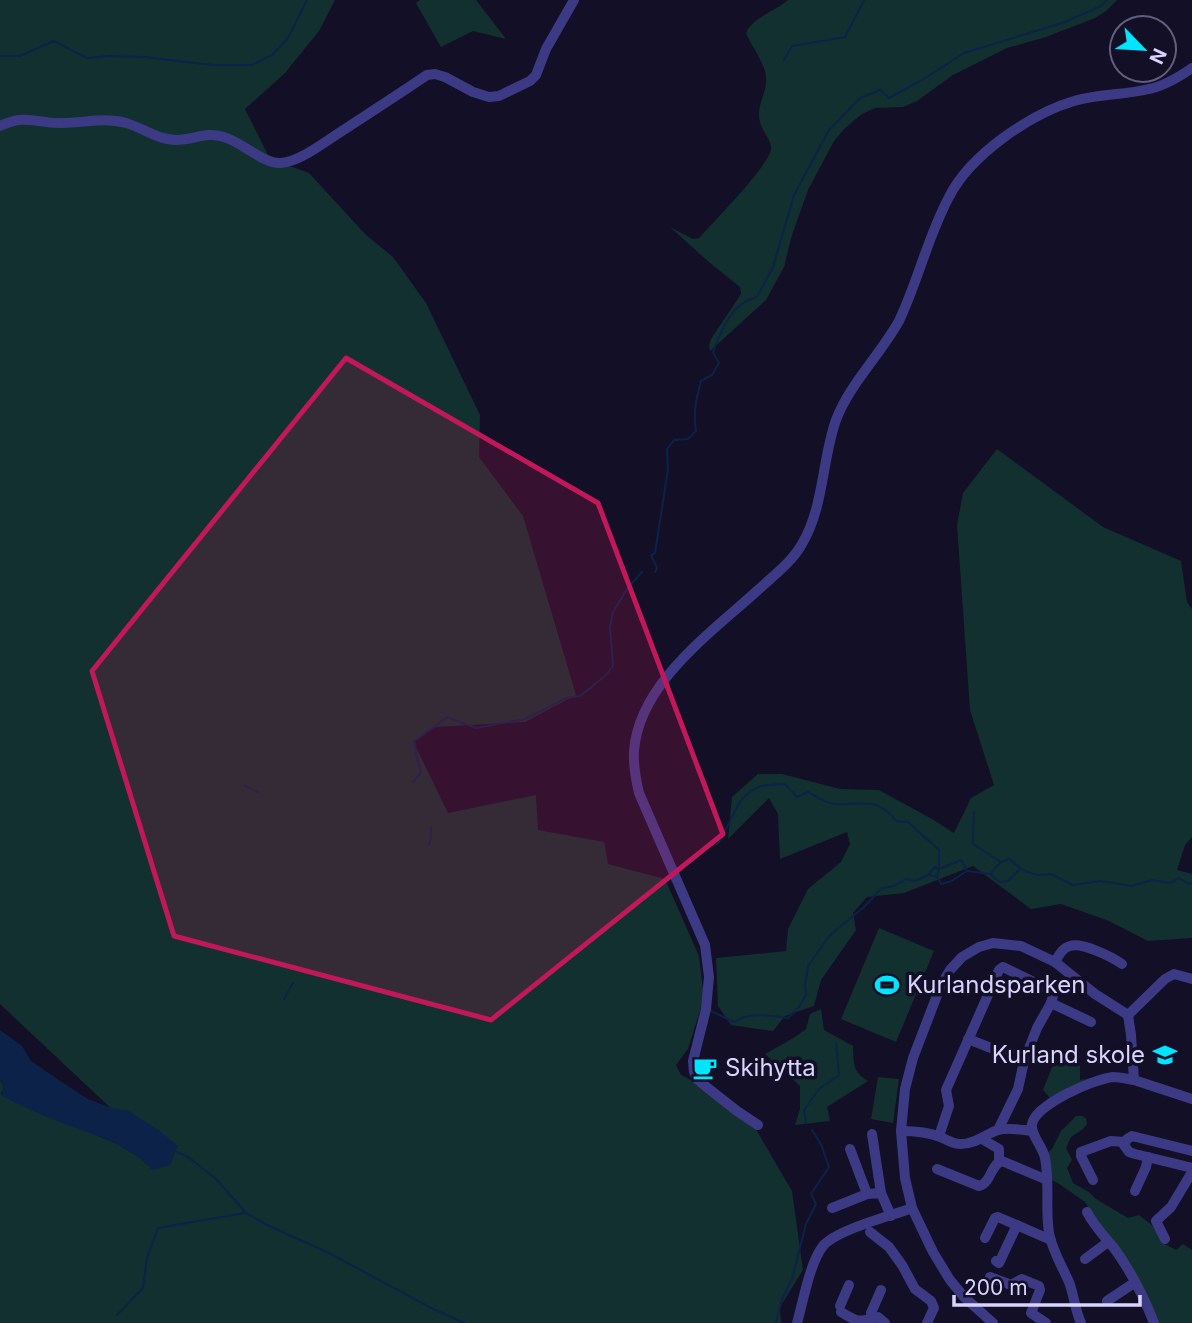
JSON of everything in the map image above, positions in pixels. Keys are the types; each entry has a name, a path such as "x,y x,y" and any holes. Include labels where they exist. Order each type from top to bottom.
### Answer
{"street":[{"path":"0,126 13,120 31,119 60,123 103,119 126,123 163,138 178,140 212,134 244,146 258,156 278,163 290,162 427,75 445,76 473,92 489,97 499,96 530,82 574,0"},
{"path":"758,1125 698,1080 694,1072 693,1061 706,1009 709,977 705,945 639,793 634,751 643,717 667,675 787,563 804,542 819,496 836,422 844,402 899,321 943,208 961,177 987,150 1051,110 1074,101 1151,89 1192,68"},
{"path":"993,1323 964,1297 933,1252 912,1208 905,1178 901,1131 908,1074 941,985 962,957 979,947 993,943 1021,946 1055,962 1095,994 1128,1015 1134,1080"},
{"path":"1055,962 1067,946 1074,945 1107,955 1122,964"},
{"path":"939,1136 949,1106 946,1090 989,990 1003,967 1052,991 1053,996 1024,1061 1018,1089 998,1130"},
{"path":"1128,1015 1174,974 1192,979"},
{"path":"1051,1003 1091,1022"},
{"path":"968,1039 1024,1061"},
{"path":"1078,1322 1069,1283 1051,1240 1046,1159 1032,1131 1032,1123 1037,1114 1066,1095 1103,1079 1115,1077 1134,1080 1192,1099"},
{"path":"901,1131 939,1136 954,1144 982,1139 998,1130 1012,1128 1032,1131"},
{"path":"872,1134 881,1193 891,1216"},
{"path":"1165,1239 1156,1221 1171,1207 1192,1170 1129,1152 1125,1148 1125,1142 1129,1137 1136,1137 1192,1151"},
{"path":"982,1139 999,1149 999,1162"},
{"path":"1093,1180 1081,1152 1111,1141 1125,1142"},
{"path":"850,1150 867,1194"},
{"path":"1135,1191 1148,1157"},
{"path":"937,1169 979,1186 987,1182 995,1165 1006,1162 1047,1180"},
{"path":"832,1208 867,1194 881,1193"},
{"path":"797,1323 814,1262 825,1243 841,1234 912,1208"},
{"path":"1087,1212 1093,1225 1123,1263 1154,1323"},
{"path":"985,1238 995,1218 1002,1218 1051,1240"},
{"path":"996,1261 999,1263 1017,1225"},
{"path":"870,1232 896,1256 915,1289 931,1301 934,1308 927,1323"},
{"path":"1085,1259 1108,1241"},
{"path":"990,1277 1011,1285 1022,1279 1039,1286 1031,1313 1046,1323"},
{"path":"1107,1301 1135,1283"},
{"path":"849,1285 840,1309 853,1320 862,1323 879,1319"},
{"path":"879,1319 871,1313 881,1290"}],"highlighted area":[{"path":"346,358 598,503 723,834 491,1020 174,936 92,671"}],"green space":[{"path":"0,0 335,0 319,31 285,73 245,109 270,159 309,173 366,235 393,257 426,303 480,415 479,457 523,516 576,695 525,722 436,727 413,741 448,813 536,795 538,830 604,842 608,864 665,879 699,956 704,998 688,1049 676,1065 681,1075 695,1082 754,1126 792,1191 803,1270 780,1307 781,1323 0,1323 0,1080 4,1087 1,1094 3,1096 117,1144 144,1160 170,1164 0,1004"},
{"path":"420,0 476,0 506,39 473,31 441,47 416,3"},
{"path":"788,0 1117,0 1095,18 1046,37 1007,48 953,75 917,101 903,107 875,108 862,114 844,129 834,141 808,190 784,267 766,300 710,351 711,339 741,294 740,287 670,227 693,239 699,238 768,157 771,145 759,115 766,77 746,33 758,19"},
{"path":"997,449 1103,527 1181,561 1187,602 1192,609 1192,837 1185,845 1177,870 1192,874 1192,938 1148,941 1109,921 1061,904 1031,909 973,866 904,893 867,897 853,913 856,930 821,980 814,1006 785,1016 773,1031 731,1025 718,1006 716,958 786,951 788,929 808,889 841,862 850,844 847,832 780,859 778,814 769,798 728,839 732,797 758,774 782,774 840,789 879,790 954,833 971,798 994,785 970,710 957,525 963,493"},
{"name":"Kurlandsparken","path":"879,928 934,951 896,1042 841,1019"},
{"path":"821,1009 824,1030 853,1046 856,1070 868,1081 827,1107 830,1121 795,1125 800,1109 800,1086 765,1054 806,1029 810,1014"},
{"path":"1069,1049 1080,1057 1080,1080 1098,1077 1051,1099 1043,1090 1056,1057 1061,1051"},
{"path":"878,1077 899,1079 893,1123 871,1119"},
{"path":"1076,1116 1086,1118 1087,1124 1071,1137 1066,1148 1072,1160 1067,1168 1073,1183 1128,1218 1139,1215 1154,1227 1163,1243 1176,1250 1183,1244 1192,1250 1192,1323 1159,1323 1085,1202 1051,1180 1045,1155 1052,1149 1061,1131"}],"water":[{"path":"0,1030 22,1046 31,1061 88,1099 114,1109 127,1110 160,1131 178,1146 170,1165 152,1170 116,1144 41,1115 1,1095 4,1087 0,1080"}],"waterway":[{"path":"0,56 20,56 54,41 87,58 145,57 212,65 252,65 272,55 288,38 307,0"},
{"path":"784,60 792,46 845,37 864,0"},
{"path":"655,572 657,568 651,555 655,553 668,469 667,449 674,440 688,439 696,431 696,400 701,381 712,375 719,363 713,352 720,335 734,311 748,300 757,297 773,267 794,195 829,130 860,98 880,90 889,98 964,53 1065,22 1101,6 1107,0"},
{"path":"413,782 421,773 415,741 447,717 476,728 525,719 567,698 580,696 606,675 613,666 610,627 613,612 627,589 642,572"},
{"path":"717,845 746,795 762,786 785,784 797,797 808,792 831,803 875,805 889,813 896,821 908,822 939,850 937,877"},
{"path":"245,786 258,792"},
{"path":"974,812 973,844 1001,862"},
{"path":"429,844 431,828"},
{"path":"711,1011 734,1022 753,1015 788,1018 806,995 808,966 830,935 882,888 894,886 906,879 915,881 928,875 935,867 939,869 961,860 967,871 990,874 1001,862 1010,859 1028,872 1051,874 1073,885 1101,881 1131,886 1153,880 1170,883 1179,878 1192,883"},
{"path":"991,875 1000,882 1008,881 1019,870"},
{"path":"929,875 937,877 941,884 952,881 965,872"},
{"path":"284,999 293,983"},
{"path":"806,1123 804,1110 819,1089 839,1075 836,1043"},
{"path":"776,1323 782,1299 792,1279 806,1224 816,1204 811,1194 829,1167 821,1144 812,1130"},
{"path":"177,1152 215,1178 246,1213 465,1323"},
{"path":"117,1315 143,1288 147,1258 158,1228 245,1213"}],"place":[{"name":"Kurlandsparken","path":"887,985"},
{"name":"Kurland skole","path":"1165,1055"},
{"name":"Skihytta","path":"705,1068"}]}
